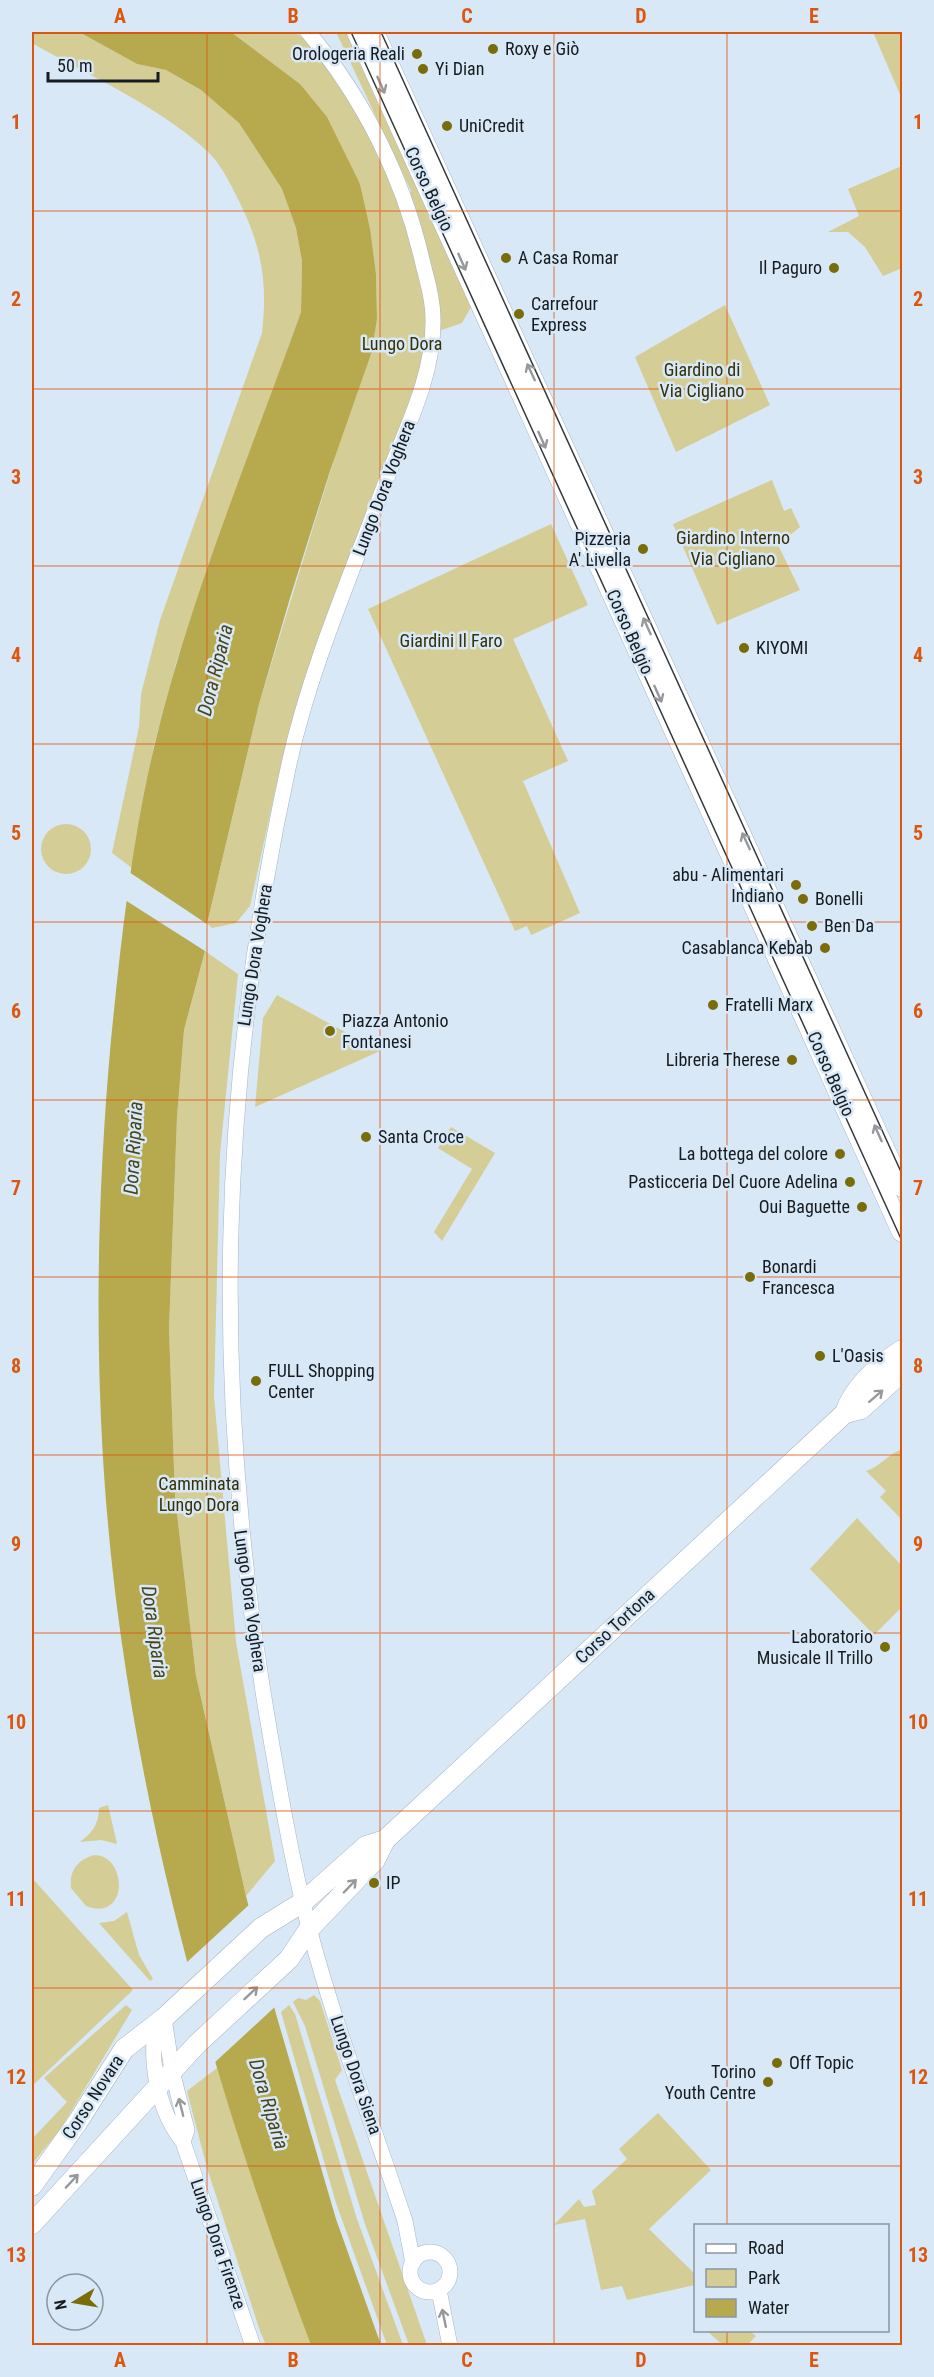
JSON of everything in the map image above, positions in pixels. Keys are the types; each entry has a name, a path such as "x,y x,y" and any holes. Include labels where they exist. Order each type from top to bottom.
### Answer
{"main road":[{"name":"Corso Belgio","path":"357,32 903,1232"},
{"name":"Corso Belgio","path":"374,32 903,1187"},
{"name":"Corso Tortona","path":"845,1413 850,1397 889,1359 903,1350"},
{"name":"Corso Tortona","path":"172,2071 202,2039 289,1959 309,1929 375,1860 385,1840 845,1413 861,1409 903,1372"},
{"name":"Corso Tortona","path":"160,2021 261,1928 303,1902 366,1846 385,1840"},
{"name":"Corso Novara","path":"32,2186 77,2123 124,2049 160,2021"},
{"path":"158,2086 172,2071"},
{"name":"Corso Novara","path":"32,2224 158,2086"}],"street":[{"name":"Lungo Dora Voghera","path":"308,32 354,93 383,148 417,235 432,302 433,328 420,390 321,654 290,760 253,957 235,1120 230,1198 229,1335 238,1505 255,1645 309,1929"},
{"name":"Lungo Dora Siena","path":"309,1929 405,2221 413,2263"},
{"name":"Lungo Dora Firenze","path":"160,2021 187,2130 183,2142"},
{"name":"Lungo Dora Firenze","path":"160,2021 153,2046 158,2086 176,2134 183,2142 253,2346"},
{"name":"Lungo Dora Siena","path":"405,2221 432,2253"},
{"path":"432,2253 443,2257 450,2268 449,2280 439,2290 429,2292 416,2287 411,2275 413,2263 418,2256 432,2253"},
{"path":"439,2290 450,2346"}],"green space":[{"path":"32,32 79,32 137,64 166,70 201,90 239,123 282,189 296,228 302,261 301,312 177,660 154,745 132,868 112,853 139,727 141,694 160,620 262,333 263,279 257,247 245,214 212,156 188,135 146,106 32,43"},
{"name":"Lungo Dora","path":"231,32 295,32 330,58 406,202 411,191 336,32 351,32 474,302 462,323 430,334 417,389 406,412 316,653 279,773 250,906 236,923 212,928 207,924 259,704 377,319 376,274 360,184 300,84"},
{"path":"873,32 902,32 902,99"},
{"path":"902,166 902,268 883,276 865,247 848,232 828,232 859,216 848,189"},
{"name":"Giardino di Via Cigliano","path":"725,305 770,405 676,452 635,357"},
{"name":"Giardino Interno Via Cigliano","path":"772,480 784,511 791,508 800,527 778,545 800,590 717,625 673,524"},
{"name":"Giardini Il Faro","path":"551,524 588,605 513,639 568,761 523,781 580,913 531,935 527,926 515,931 368,609"},
{"path":"61,824 71,824 84,831 91,844 91,854 84,867 71,874 61,874 52,870 45,863 41,854 41,844 45,835 52,828"},
{"name":"Camminata Lungo Dora","path":"205,951 238,974 220,1154 214,1396 236,1642 275,1861 246,1896 196,1676 175,1497 169,1329 177,1117 184,1030"},
{"path":"277,995 380,1051 255,1107 263,1018"},
{"path":"451,1127 495,1153 442,1241 434,1232 472,1169 438,1148"},
{"path":"902,1449 902,1520 880,1497 886,1491 866,1471"},
{"path":"857,1518 902,1566 902,1607 874,1635 810,1569"},
{"path":"108,1805 117,1844 101,1840 80,1842 94,1828 99,1808"},
{"path":"94,1855 105,1858 113,1865 118,1876 119,1887 116,1897 110,1905 100,1909 86,1906 71,1888 71,1876 75,1867"},
{"path":"32,1878 133,1990 32,2086"},
{"path":"127,1912 139,1955 153,1979 150,1981 99,1923 114,1921"},
{"path":"314,1995 320,2001 342,2070 335,2080 427,2345 409,2345 365,2224 305,2026 293,2002 298,1998 306,2000"},
{"path":"126,2005 132,2010 60,2130 32,2164 32,2139 67,2102 44,2078"},
{"path":"289,2005 295,2014 357,2219 403,2345 387,2345 336,2203 281,2012"},
{"path":"217,2068 311,2345 266,2345 260,2331 207,2168 187,2091"},
{"path":"658,2113 711,2170 649,2229 694,2273 694,2285 627,2300 622,2286 601,2290 585,2219 554,2225 579,2199 584,2207 596,2205 592,2191 627,2159 619,2149"},
{"path":"708,2332 751,2332 756,2336 747,2345 723,2345"}],"water":[{"name":"Dora Riparia","path":"79,32 231,32 300,84 327,117 360,184 370,229 376,274 377,319 371,354 330,471 259,704 207,924 205,951 184,1030 177,1117 169,1329 175,1497 196,1676 246,1896 276,2014 336,2219 381,2345 311,2345 222,2085 173,1907 135,1728 112,1563 101,1414 99,1264 105,1114 119,965 140,813 156,739 186,631 301,312 302,261 296,228 282,189 239,123 201,90 166,70 137,64"}],"pier":[{"path":"129,872 210,926 205,951 125,900"},
{"path":"251,1903 277,2005 213,2064 186,1963"}],"tram line":[{"path":"351,32 902,1241"},
{"path":"381,32 902,1174"}],"place":[{"name":"Roxy e Giò","path":"493,49"},
{"name":"Orologeria Reali","path":"417,54"},
{"name":"Yi Dian","path":"423,69"},
{"name":"UniCredit","path":"447,126"},
{"name":"A Casa Romar","path":"506,258"},
{"name":"Il Paguro","path":"834,268"},
{"name":"Carrefour Express","path":"519,314"},
{"name":"Pizzeria A' Livella","path":"643,549"},
{"name":"KIYOMI","path":"744,648"},
{"name":"abu - Alimentari Indiano","path":"796,885"},
{"name":"Bonelli","path":"803,899"},
{"name":"Ben Da","path":"812,926"},
{"name":"Casablanca Kebab","path":"825,948"},
{"name":"Fratelli Marx","path":"713,1005"},
{"name":"Piazza Antonio Fontanesi","path":"330,1031"},
{"name":"Libreria Therese","path":"792,1060"},
{"name":"Santa Croce","path":"366,1137"},
{"name":"La bottega del colore","path":"840,1154"},
{"name":"Pasticceria Del Cuore Adelina","path":"850,1182"},
{"name":"Oui Baguette","path":"862,1207"},
{"name":"Bonardi Francesca","path":"750,1277"},
{"name":"L'Oasis","path":"820,1356"},
{"name":"FULL Shopping Center","path":"256,1381"},
{"name":"Laboratorio Musicale Il Trillo","path":"885,1647"},
{"name":"IP","path":"374,1883"},
{"name":"Off Topic","path":"777,2063"},
{"name":"Torino Youth Centre","path":"768,2082"}]}
